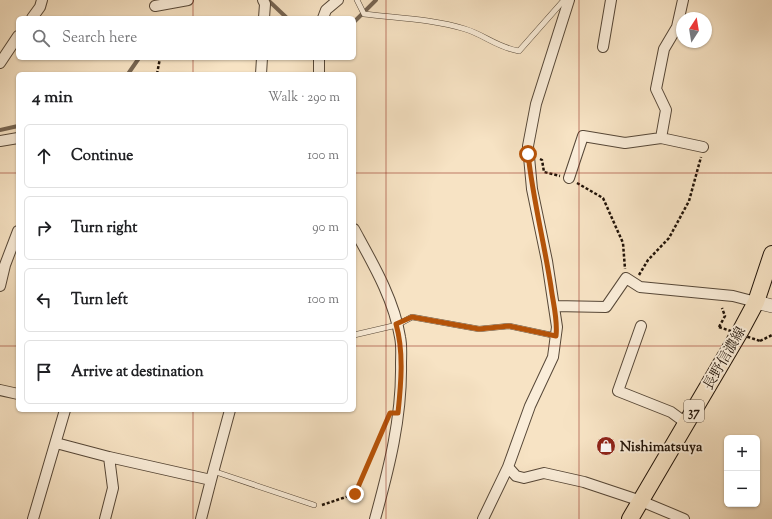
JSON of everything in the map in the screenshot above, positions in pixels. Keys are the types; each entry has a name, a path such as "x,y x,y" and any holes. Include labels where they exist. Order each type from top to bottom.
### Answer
{"main road":[{"name":"長野信濃線","path":"630,519 756,302 772,254"}],"street":[{"path":"33,16 40,7 42,0"},
{"path":"156,6 188,0"},
{"path":"263,0 265,4 264,16"},
{"path":"324,16 326,10 338,0"},
{"path":"483,519 508,467 530,406 552,357 556,336 557,327 554,306 547,261 532,189 528,146 536,104 569,0"},
{"path":"603,47 611,0"},
{"path":"661,138 666,110 656,88 664,48 678,27 683,0"},
{"path":"0,63 16,39"},
{"path":"261,72 262,60"},
{"path":"319,60 319,72"},
{"path":"569,178 584,136 625,143 661,138 703,147"},
{"path":"0,141 16,138"},
{"path":"356,233 373,264 392,307 400,337 401,384 396,433 375,519"},
{"path":"0,286 5,265 16,236"},
{"path":"554,306 606,307 630,280 640,286 725,296 772,306"},
{"path":"641,326 618,391 671,412 686,423"},
{"path":"0,390 16,394"},
{"path":"33,519 64,412"},
{"path":"201,519 229,412"},
{"path":"56,443 109,457 212,476"},
{"path":"105,519 113,488 109,457"},
{"path":"508,467 516,476 524,478 544,473 584,482 641,500 684,519"}],"lane":[{"path":"357,0 364,14 432,22 466,29 504,48 519,51 564,0"},
{"path":"356,334 396,324 412,317 479,329 509,326 556,336"},
{"path":"212,476 314,505"}],"path":[{"path":"157,72 160,60"},
{"path":"630,280 669,238 689,201 703,147"},
{"path":"528,154 542,160 544,172 569,178 603,198 623,243 630,280"},
{"path":"722,308 726,316 719,327 760,341 772,335"},
{"path":"314,505 320,506 355,494 384,426"}],"waterway":[{"path":"356,20 376,0"},
{"path":"269,1 285,16"},
{"path":"129,72 138,60"},
{"path":"0,130 16,126"}],"place":[{"name":"Nishimatsuya","path":"606,446"}],"route":[{"path":"355,494 390,413 398,413 401,384 400,337 396,324 412,317 479,329 509,326 556,336 557,327 554,306 547,261 532,189 528,154"}]}
